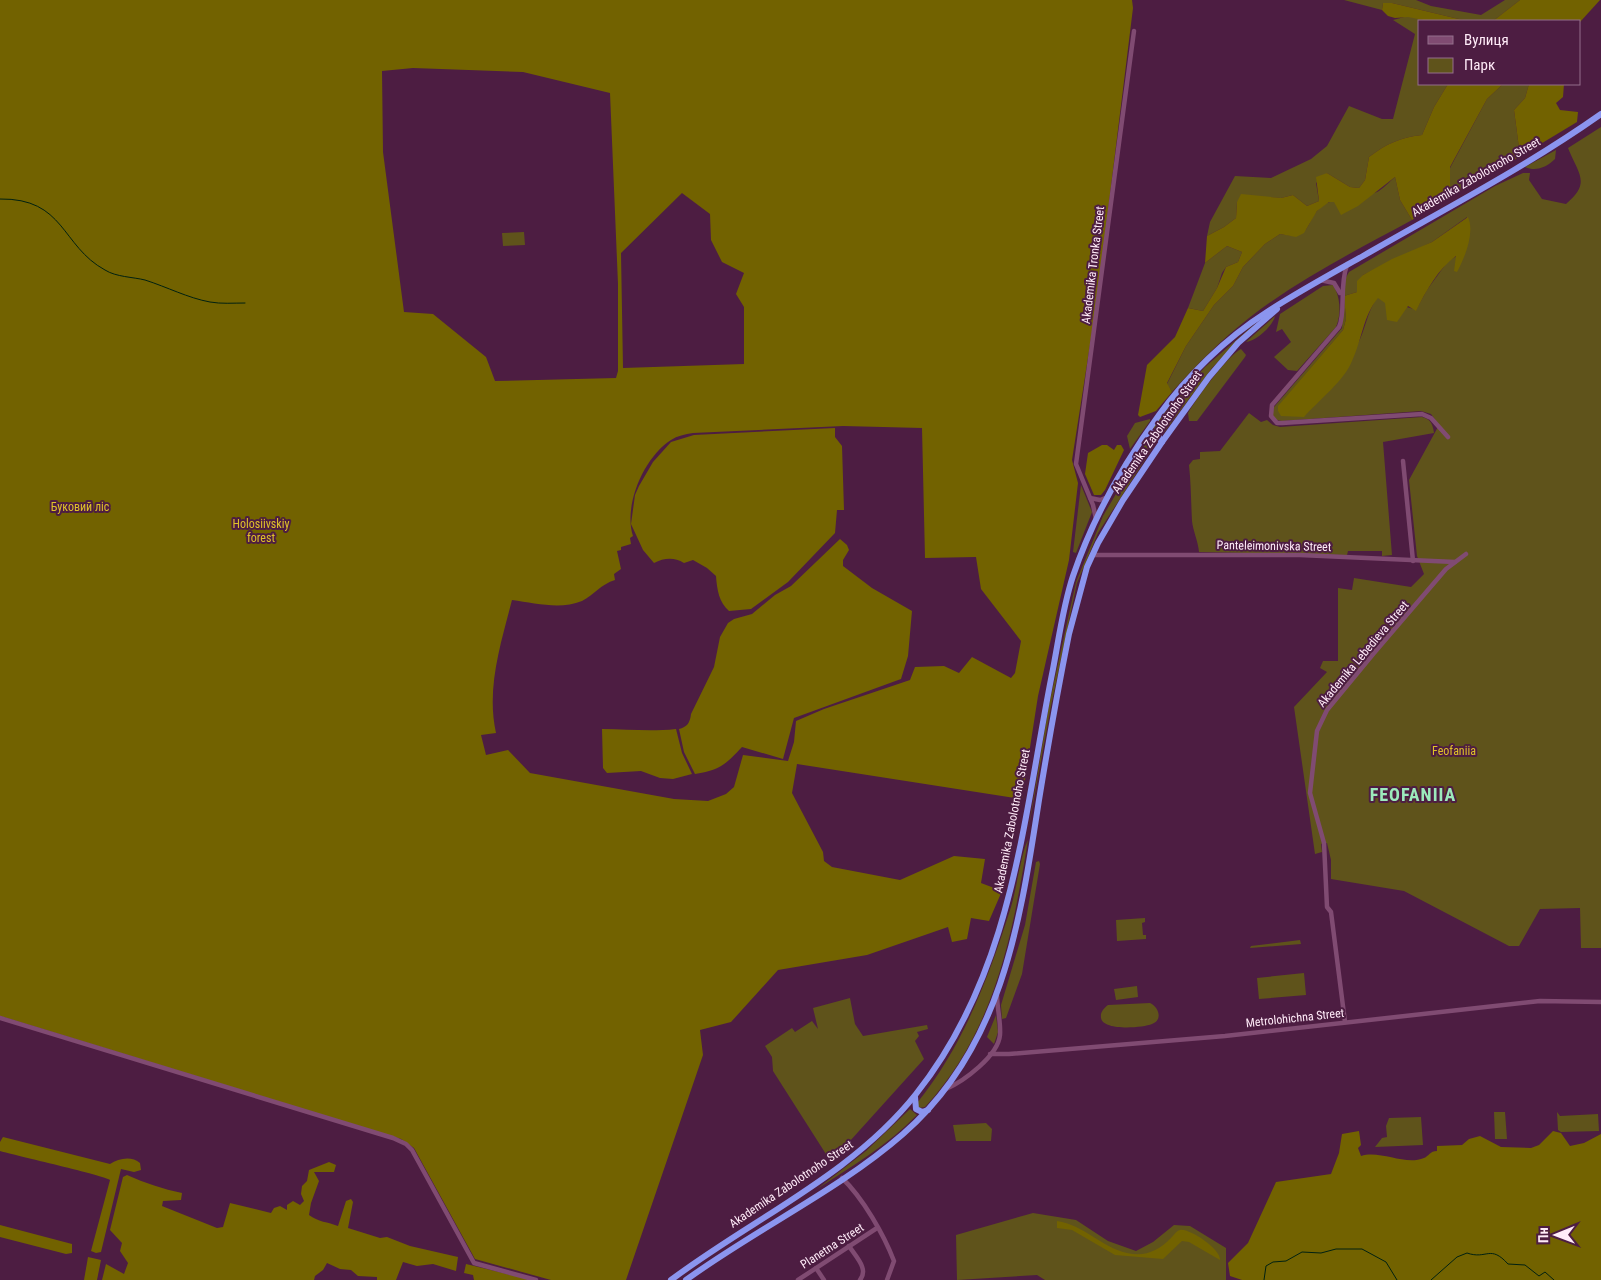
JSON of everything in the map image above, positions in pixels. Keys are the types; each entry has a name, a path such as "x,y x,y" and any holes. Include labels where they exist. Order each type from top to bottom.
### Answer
{"highway":[{"name":"Akademika Zabolotnoho Street","path":"671,1280 845,1162 884,1128 915,1096 942,1058 963,1022 984,972 1006,908 1020,854 1042,719 1066,602 1083,550 1110,496 1146,434 1181,388 1215,354 1256,319 1521,164 1601,114"},
{"name":"Akademika Zabolotnoho Street","path":"686,1280 890,1145 928,1110 946,1089 976,1045 997,993 1014,937 1073,615 1092,555 1123,500 1162,442 1224,360 1248,334 1283,303"},
{"path":"1146,434 1156,433 1162,442"},
{"path":"915,1096 916,1109 922,1112 928,1110"}],"street":[{"name":"Akademika Tronka Street","path":"1096,523 1090,498 1076,464 1134,31"},
{"path":"1347,265 1342,278 1341,319 1339,327 1272,405 1270,411 1273,420 1282,424 1422,414 1431,418 1448,437"},
{"path":"1320,280 1337,285 1341,297"},
{"path":"1404,461 1413,561"},
{"path":"1090,498 1100,500 1110,496"},
{"name":"Akademika Lebedieva Street","path":"1345,1022 1332,920 1328,907 1324,843 1310,793 1317,731 1327,710 1446,569 1466,554"},
{"name":"Panteleimonivska Street","path":"1092,555 1300,555 1455,562"},
{"path":"946,1089 966,1078 990,1054 1000,1036 997,993"},
{"name":"Metrolohichna Street","path":"990,1054 1002,1055 1156,1042 1550,1000 1601,1002"},
{"path":"0,1018 376,1133 406,1144 426,1172 474,1263 536,1280"},
{"path":"842,1178 887,1243 894,1262 886,1280"},
{"name":"Planetna Street","path":"798,1280 877,1228"},
{"path":"850,1246 865,1271 860,1280"},
{"path":"816,1268 824,1280"}],"green space":[{"name":"Holosiivskiy forest","path":"0,0 1132,0 1133,8 1097,300 1072,460 1078,483 1069,560 1038,696 1022,799 797,764 792,793 823,852 824,861 832,867 900,880 954,856 985,859 981,883 1002,891 989,921 971,918 967,939 952,942 948,927 867,955 778,970 731,1022 700,1030 703,1055 626,1280 551,1280 475,1259 414,1148 401,1139 0,1016","holes":["413,68 523,72 610,93 618,284 618,371 616,378 495,381 486,357 433,314 404,312 383,152 382,71","682,193 710,214 711,240 722,262 744,273 736,294 744,307 744,364 623,368 621,253","843,426 922,428 925,558 976,557 981,589 1021,641 1015,673 1011,678 972,657 959,673 944,666 915,667 910,680 824,709 796,721 794,742 788,761 743,755 734,787 726,794 708,801 674,799 530,773 508,750 486,755 481,735 496,733 493,716 494,682 499,649 512,600 547,605 574,604 615,580 614,574 621,569 617,551 621,550 621,547 631,544 630,538 633,536 631,511 638,483 644,470 652,458 671,440 681,435"]},
{"path":"1344,0 1416,0 1431,6 1481,15 1505,0 1520,0 1494,20 1463,20 1392,3 1383,3 1382,10"},
{"path":"1520,0 1600,0 1581,21 1494,20"},
{"path":"1383,3 1392,3 1463,20 1395,18 1388,16 1382,10"},
{"path":"1408,16 1424,20 1418,20 1418,85 1447,85 1434,107 1422,135 1407,137 1394,142 1381,148 1369,157 1365,180 1359,188 1350,187 1327,173 1316,183 1319,201 1307,206 1293,195 1281,198 1262,197 1237,202 1236,218 1207,236 1210,222 1235,176 1271,178 1311,159 1327,146 1349,106 1382,119 1393,119 1415,34 1393,20"},
{"path":"1447,85 1502,85 1487,99 1450,167 1450,190 1455,194 1412,220 1400,200 1395,177 1358,206 1341,215 1334,202 1329,202 1317,211 1304,233 1296,237 1280,234 1265,244 1243,267 1233,286 1214,305 1186,346 1167,383 1172,392 1156,411 1140,417 1138,415 1147,365 1175,337 1188,308 1203,311 1217,288 1226,267 1238,262 1242,252 1227,246 1205,263 1207,236 1236,218 1237,202 1241,194 1281,198 1293,195 1307,206 1319,201 1316,177 1327,173 1350,187 1359,188 1365,180 1369,157 1394,142 1407,137 1422,135 1434,107"},
{"path":"1502,85 1529,85 1525,98 1514,110 1519,148 1500,162 1501,168 1455,194 1450,190 1450,168 1487,99"},
{"path":"1529,85 1564,85 1563,97 1556,103 1560,110 1578,112 1577,122 1501,168 1500,162 1519,148 1514,110 1525,98"},
{"name":"Feofaniia","path":"1601,127 1601,948 1581,948 1580,908 1540,909 1519,946 1509,946 1404,891 1331,879 1331,860 1327,843 1321,844 1322,852 1315,854 1294,707 1327,672 1320,668 1323,661 1338,661 1338,588 1352,590 1354,578 1411,587 1424,574 1417,556 1409,480 1439,425 1431,414 1421,411 1282,421 1277,420 1272,415 1274,407 1342,328 1344,281 1349,272 1495,186 1523,173 1530,173 1529,180 1542,199 1566,204 1574,197 1581,184 1579,172 1568,148","holes":["1467,217 1457,256 1448,261 1427,290 1416,310 1391,304 1378,297 1351,356 1332,383 1304,416 1278,411 1279,406 1287,396 1343,330 1346,319 1344,296 1357,292 1363,275 1432,242"]},
{"path":"1556,150 1555,159 1545,166 1537,169 1525,167"},
{"path":"1395,177 1400,200 1412,220 1329,266 1268,304 1219,344 1172,392 1167,384 1186,346 1214,305 1233,286 1243,267 1265,244 1280,234 1292,235 1305,231 1314,215 1327,203 1377,192"},
{"path":"1468,217 1470,237 1457,272 1454,271 1456,256 1438,274 1416,311 1408,306 1397,322 1387,320 1385,303 1378,298 1369,312 1355,353 1343,376 1304,417 1281,416 1278,406 1343,330 1346,319 1344,296 1357,292 1357,281 1363,275 1392,259 1432,242"},
{"path":"524,232 525,245 503,246 502,233"},
{"path":"1227,246 1242,252 1238,262 1226,267 1217,288 1203,311 1188,308 1205,263"},
{"path":"1333,285 1339,305 1336,327 1297,371 1288,370 1274,357 1291,342 1282,329 1276,332 1280,314 1323,286"},
{"path":"1275,316 1264,332 1246,342"},
{"path":"1256,323 1212,368 1163,434 1152,427 1205,367"},
{"path":"1241,349 1246,355 1245,357 1197,421 1189,421 1188,413 1198,398 1221,368"},
{"path":"1249,413 1261,422 1267,420 1273,425 1280,427 1422,417 1429,421 1434,433 1383,442 1392,555 1382,556 1382,551 1348,551 1347,555 1199,552 1192,521 1189,465 1193,460 1200,459 1200,452 1220,451"},
{"path":"1150,419 1130,449 1127,436 1135,423"},
{"path":"835,428 835,437 842,446 844,510 837,510 835,533 788,582 751,609 729,611 719,595 716,576 693,560 684,563 669,559 654,563 643,550 631,524 635,495 653,462 671,442 694,435"},
{"path":"1155,437 1157,441 1098,533 1077,583 1051,706 1027,837 1049,705 1076,582 1103,516 1147,441"},
{"path":"1102,445 1107,445 1114,450 1117,445 1121,445 1124,450 1105,490 1101,495 1094,495 1085,474 1088,453"},
{"path":"1081,485 1092,512 1076,553 1073,552"},
{"path":"840,539 847,545 849,550 843,560 843,566 872,588 912,611 908,656 901,679 794,718 783,759 742,747 722,766 695,774 684,752 679,729 686,726 689,722 714,667 720,637 728,623 734,619 752,614 775,595 791,586"},
{"path":"602,729 676,729 682,753 692,774 673,779 660,778 641,771 607,773 603,768"},
{"path":"1028,840 1007,948 984,1015 968,1047 949,1078 925,1107 919,1108 917,1103 934,1081 962,1034 984,984 1011,907"},
{"path":"1039,861 1022,974 1006,1018 1002,1019 1001,1005 1025,925 1036,862"},
{"path":"1145,918 1145,922 1142,923 1143,935 1146,935 1146,939 1117,941 1116,920"},
{"path":"1300,940 1301,944 1250,948 1251,946"},
{"path":"1304,973 1306,995 1259,999 1257,978"},
{"path":"1137,986 1138,997 1116,1000 1114,989"},
{"path":"850,998 855,1024 863,1036 927,1025 928,1029 917,1032 919,1036 915,1041 924,1059 831,1162 773,1071 772,1057 765,1046 792,1028 795,1032 812,1021 818,1029 813,1008"},
{"path":"1150,1003 1156,1007 1159,1017 1152,1024 1140,1027 1115,1027 1103,1022 1101,1018 1102,1012 1108,1005"},
{"path":"996,1015 998,1032 994,1044 987,1037"},
{"path":"910,1109 917,1115 906,1126 869,1155 817,1189 866,1151"},
{"path":"1494,1112 1505,1112 1507,1139 1495,1139"},
{"path":"1557,1112 1560,1116 1598,1114 1599,1131 1561,1132 1558,1130"},
{"path":"1421,1117 1423,1145 1375,1147 1382,1138 1387,1137 1386,1126 1389,1118"},
{"path":"986,1123 992,1129 991,1141 956,1141 953,1125"},
{"path":"1359,1131 1361,1145 1358,1148 1361,1156 1377,1155 1409,1160 1424,1158 1437,1151 1437,1146 1462,1145 1469,1139 1480,1136 1501,1147 1531,1148 1539,1145 1553,1131 1561,1133 1570,1146 1584,1143 1601,1134 1601,1280 1242,1280 1230,1276 1228,1263 1248,1243 1276,1182 1331,1174 1339,1153 1342,1134"},
{"path":"3,1137 110,1164 117,1160 125,1159 133,1159 140,1163 141,1170 134,1172 121,1169 101,1252 91,1251 110,1180 0,1151 0,1142"},
{"path":"329,1162 336,1165 334,1172 314,1172 319,1181 309,1215 319,1221 338,1226 346,1201 351,1199 353,1202 348,1228 380,1238 387,1237 410,1246 458,1257 456,1271 433,1264 417,1266 403,1262 396,1280 377,1280 377,1277 358,1276 351,1270 340,1269 327,1263 323,1270 315,1276 314,1280 102,1280 106,1264 124,1274 128,1263 120,1251 122,1243 110,1230 123,1177 127,1175 154,1186 182,1193 181,1200 163,1201 162,1206 217,1228 223,1227 230,1203 271,1213 274,1208 280,1206 287,1210 287,1205 293,1201 300,1205 304,1201 301,1194 302,1186 307,1181 309,1170"},
{"path":"1033,1213 1076,1220 1108,1241 1136,1251 1153,1242 1174,1225 1190,1226 1226,1248 1226,1280 1045,1280 1037,1275 957,1280 956,1235"},
{"path":"1057,1221 1076,1227 1118,1250 1134,1254 1156,1250 1166,1243 1177,1231 1184,1230 1210,1245 1219,1255 1220,1260 1189,1242 1182,1241 1163,1259 1115,1255 1072,1230 1057,1228"},
{"path":"0,1225 72,1244 72,1253 66,1254 0,1237"},
{"path":"88,1257 101,1260 97,1280 84,1280"},
{"path":"466,1264 532,1280 474,1280 473,1275 464,1273"}],"waterway":[{"path":"0,199 21,201 38,206 60,225 79,249 109,272 145,280 210,302 245,303"},
{"path":"1264,1280 1266,1266 1273,1262 1286,1261 1302,1252 1321,1253 1336,1249 1362,1249 1386,1262 1397,1280"},
{"path":"1431,1280 1457,1257 1467,1253 1474,1255 1497,1255 1508,1264 1525,1265 1539,1276 1545,1272 1554,1280"}],"district":[{"name":"FEOFANIIA","path":"1413,794"}],"park label":[{"name":"Буковий ліс","path":"80,507"}]}
